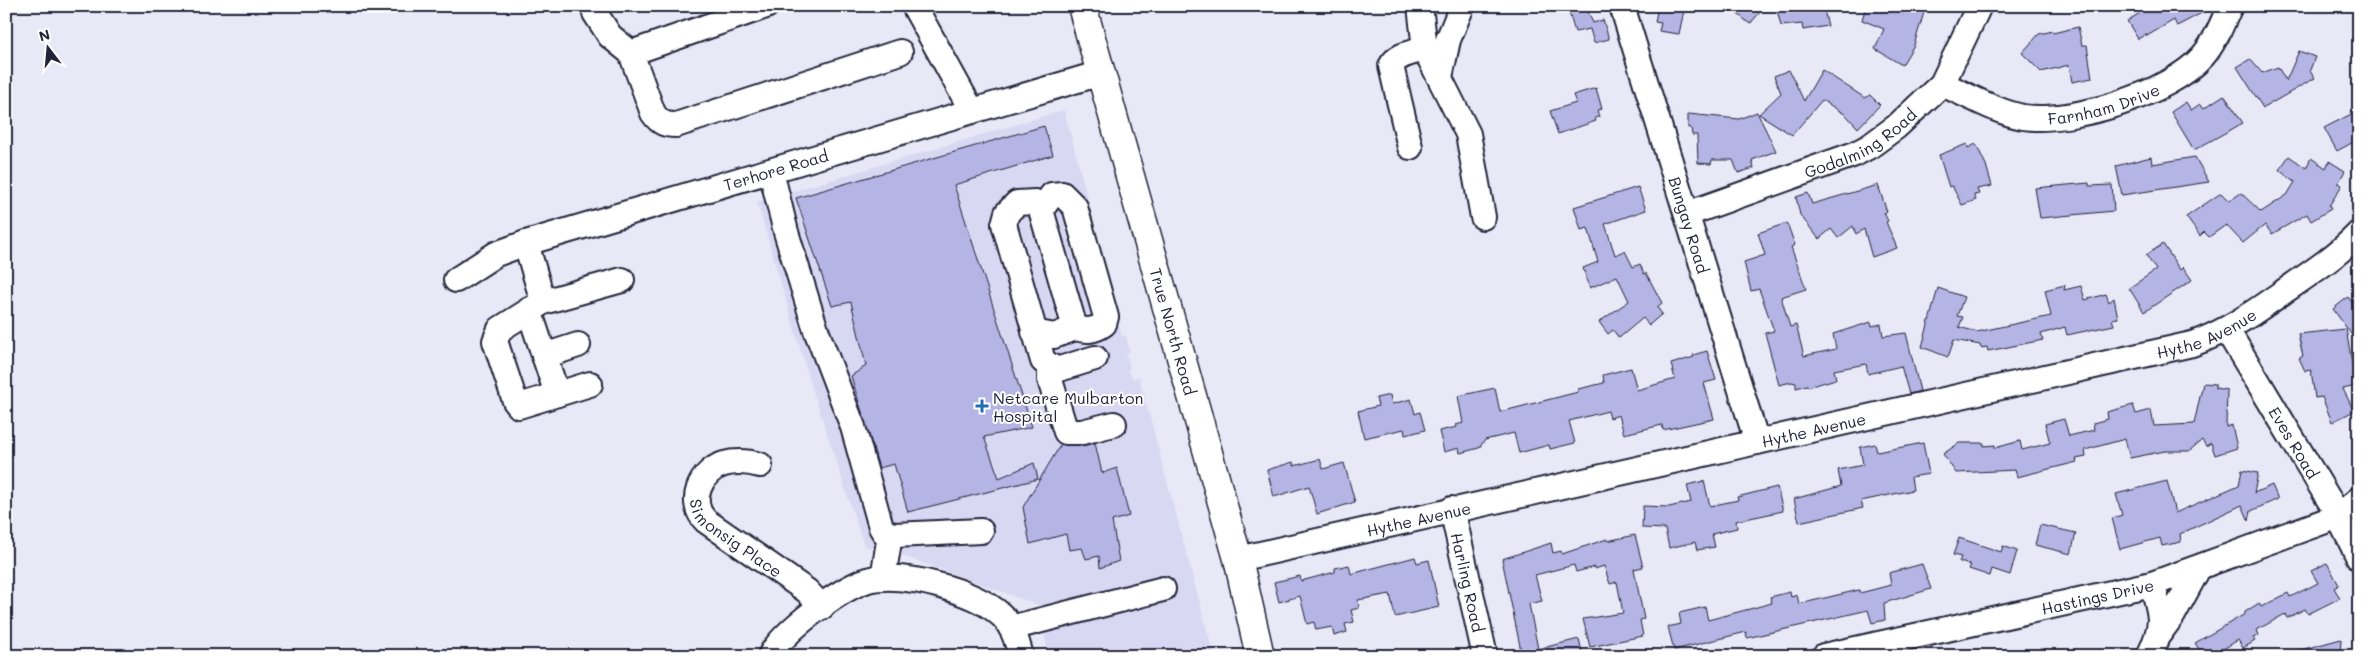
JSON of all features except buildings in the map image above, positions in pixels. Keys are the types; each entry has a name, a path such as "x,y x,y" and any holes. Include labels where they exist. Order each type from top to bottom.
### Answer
{"main road":[{"name":"True North Road","path":"1082,6 1238,559 1260,656"}],"street":[{"path":"594,6 595,13 610,36 631,53 653,114 659,121 667,125 676,125 900,52"},
{"path":"631,53 766,6"},
{"path":"914,6 972,111"},
{"path":"1420,6 1425,49 1468,134 1483,217"},
{"path":"1446,6 1448,40"},
{"path":"1440,77 1448,40 1462,6"},
{"name":"Bungay Road","path":"1622,6 1757,442"},
{"name":"Godalming Road","path":"1686,214 1855,154 1870,146 1896,126 1942,84 1979,6"},
{"name":"Farnham Drive","path":"1942,84 2022,116 2053,118 2099,109 2146,93 2190,68 2202,57 2214,40 2230,6"},
{"path":"1410,147 1390,66 1394,60 1400,57 1425,49"},
{"name":"Terhore Road","path":"456,280 496,254 526,243 1101,73"},
{"path":"771,171 786,232 816,330 853,427 881,527 890,535 894,578"},
{"path":"1034,332 1054,336 1076,328 1086,331 1096,329 1104,324 1106,317 1075,206 1062,194 1052,195 1041,210"},
{"path":"1057,370 1043,362 1004,224 1007,213 1017,203 1035,202 1041,210 1076,328"},
{"name":"Hythe Avenue","path":"1238,559 1452,509 2192,344 2227,330 2303,278 2346,246 2359,232"},
{"path":"526,243 544,356 557,394"},
{"path":"590,384 519,406 512,393 495,341 496,335 500,329 536,306 622,280"},
{"name":"Eves Road","path":"2227,330 2339,516 2359,558"},
{"path":"544,356 578,345"},
{"path":"1095,358 1051,372 1049,376 1065,431 1069,433 1082,432 1114,424"},
{"name":"Simonsig Place","path":"760,465 749,463 725,464 712,470 702,480 696,503 698,511 701,517 711,525 807,591 822,607"},
{"name":"Hastings Drive","path":"1824,656 2152,584 2198,569 2339,516 2359,499"},
{"name":"Harling Road","path":"1452,509 1485,656"},
{"path":"890,535 981,531"},
{"path":"2149,656 2159,634 2173,615 2198,569"},
{"path":"770,656 786,635 822,607 859,583 894,578 950,590 984,602 1002,616 1011,628 1020,656"},
{"path":"2152,584 2161,613 2159,634"},
{"path":"1011,628 1163,589"}],"shaded area":[{"name":"Netcare Mulbarton Hospital","path":"1064,110 1122,336 1126,336 1130,352 1126,353 1130,369 1127,370 1133,378 1139,377 1214,656 1049,656 1040,614 1043,612 1041,606 895,553 864,546 810,382 757,202"}],"place":[{"name":"Netcare Mulbarton Hospital","path":"982,406"}]}
